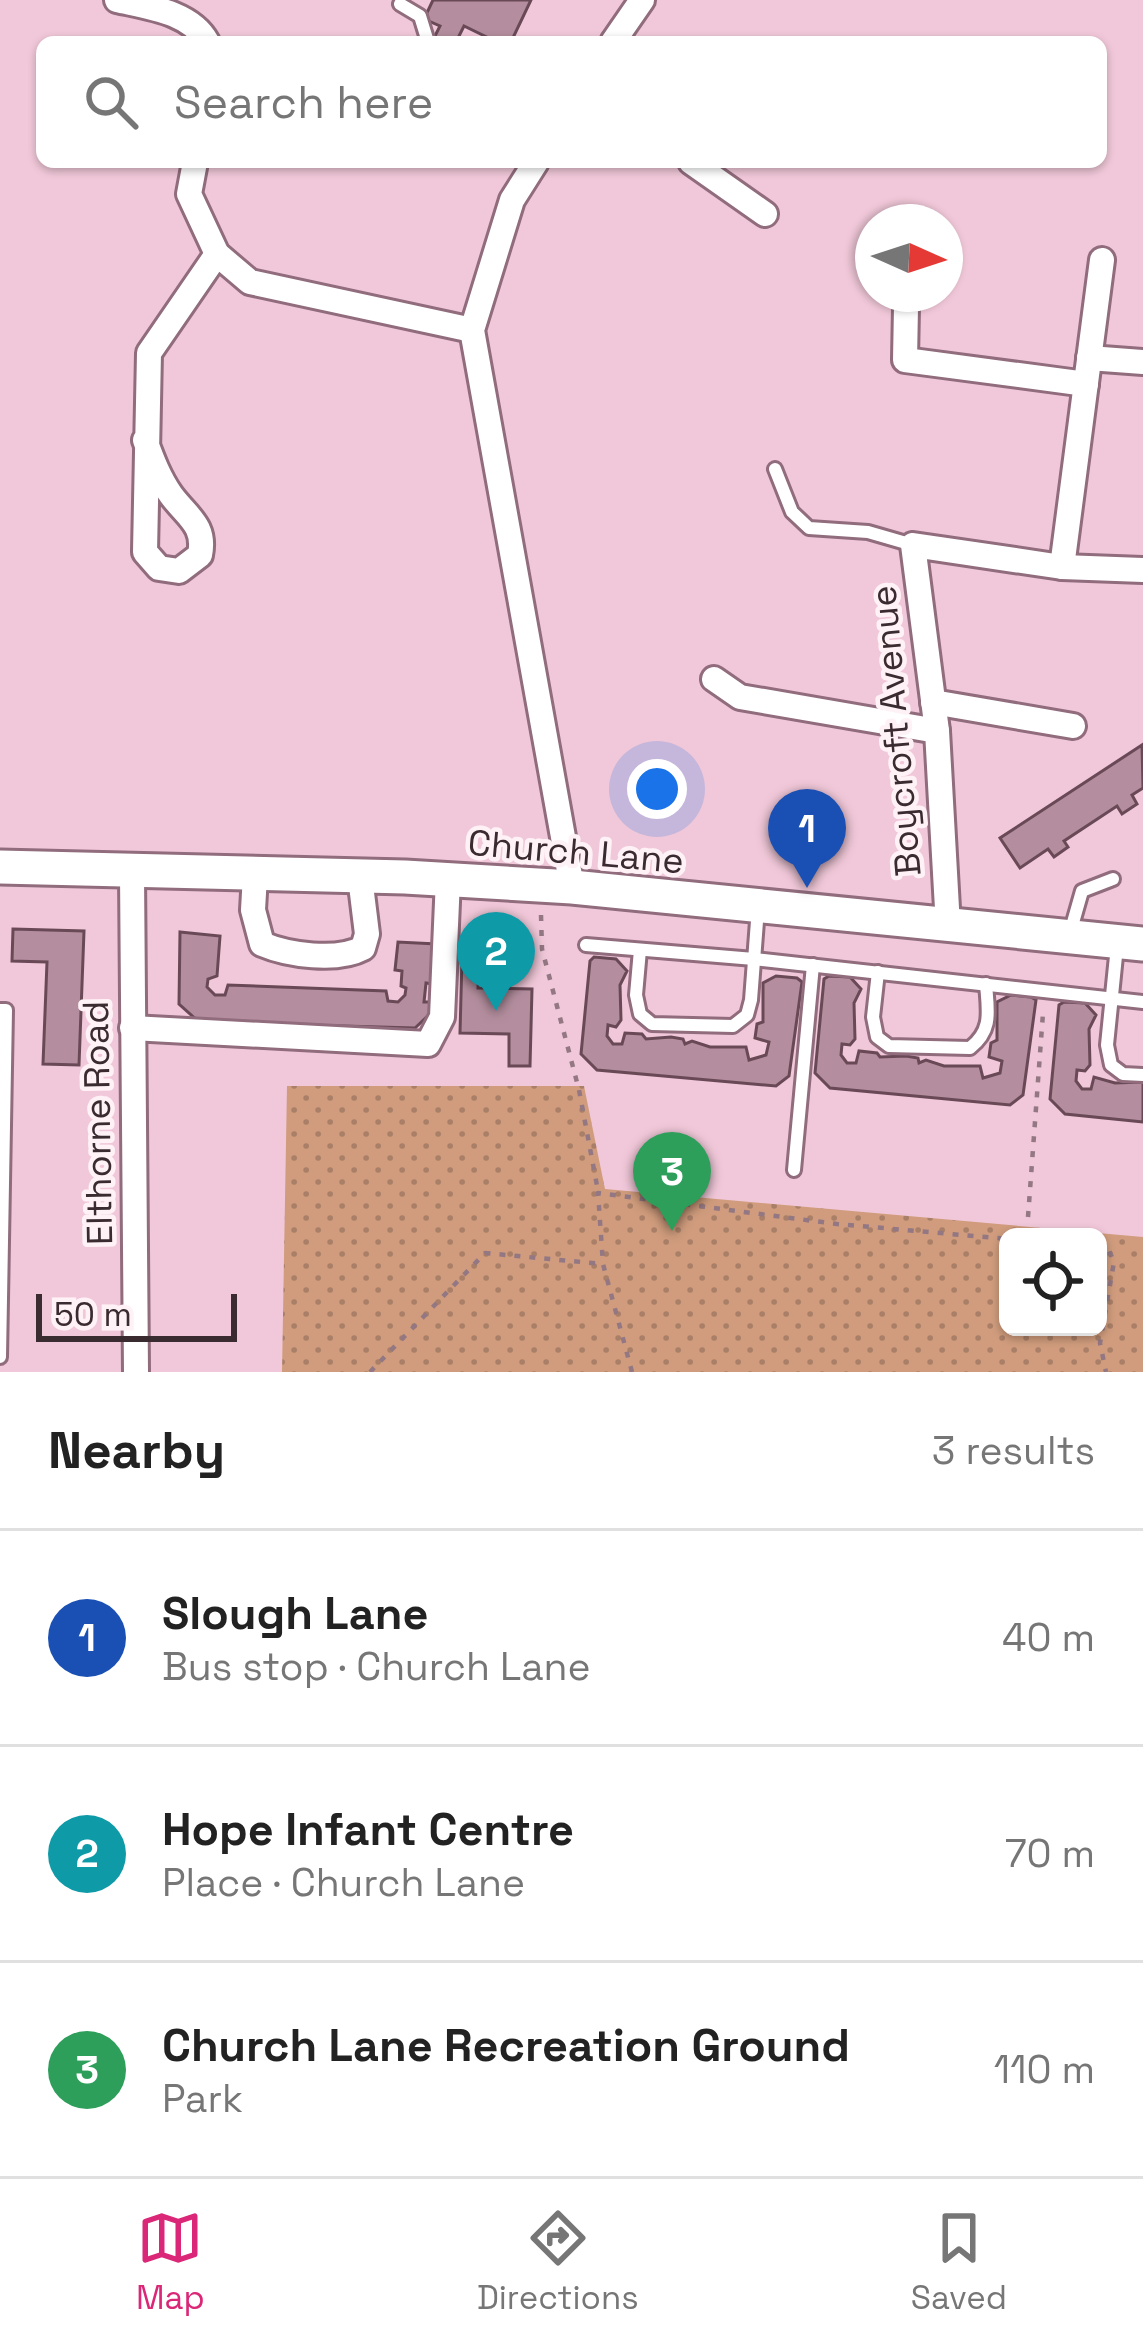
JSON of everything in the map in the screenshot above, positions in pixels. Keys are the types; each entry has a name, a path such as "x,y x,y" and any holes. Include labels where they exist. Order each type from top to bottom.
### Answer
{"main road":[{"name":"Church Lane","path":"0,867 556,886 1130,943"}],"street":[{"path":"117,0 176,15 204,36"},
{"path":"617,36 642,0"},
{"path":"194,168 189,194 218,254 250,282 472,330"},
{"path":"532,168 512,200 472,330 556,886"},
{"path":"700,168 765,214"},
{"path":"145,440 173,498 192,515 203,538 200,555 179,571 159,568 145,552 145,440 149,353 218,254"},
{"path":"1062,567 1102,260"},
{"path":"906,312 905,360 1086,384"},
{"path":"1089,358 1143,362"},
{"name":"Boycroft Avenue","path":"948,926 937,731 913,544 1062,567 1143,570"},
{"path":"714,679 740,697 937,731"},
{"path":"933,702 1073,726"},
{"name":"Elthorne Road","path":"132,872 136,1372"},
{"path":"255,875 254,910 262,944 284,953 352,954 363,948 367,934 360,877"},
{"path":"132,1028 428,1044 442,1017 448,879"}],"lane":[{"path":"400,4 421,16 426,36"},
{"path":"775,469 792,512 809,528 868,532 913,544"},
{"path":"1069,937 1082,891 1113,879"},
{"path":"640,950 636,994 640,1014 652,1024 733,1026 747,1015 752,1000 758,907"},
{"path":"1130,943 1112,998 1107,1045 1111,1065 1123,1074 1143,1075"},
{"path":"586,945 1143,1002"},
{"path":"794,1170 813,965"},
{"path":"878,972 874,1017 878,1037 889,1046 970,1048 984,1037 989,1022 986,983"},
{"path":"0,1010 6,1010 0,1357"}],"path":[{"path":"556,886 542,949 598,1192 603,1264 632,1372"},
{"path":"1028,1216 1044,990"},
{"path":"598,1192 837,1224 999,1238"},
{"path":"1107,1246 1114,1262 1107,1302"},
{"path":"370,1372 485,1253 603,1264"},
{"path":"1101,1336 1106,1372"}],"shaded area":[{"path":"287,1086 584,1086 605,1189 1042,1228 999,1228 999,1336 1107,1336 1107,1234 1143,1237 1143,1372 282,1372"}],"building":[{"path":"433,0 531,0 514,36 485,36 464,26 459,36 435,36 440,26 424,19"},
{"path":"1142,745 1143,788 1132,795 1137,804 1122,814 1117,806 1064,841 1068,847 1054,857 1048,849 1020,868 1000,838"},
{"path":"13,929 84,931 79,1065 43,1064 47,962 12,961"},
{"path":"180,932 220,936 217,976 208,979 207,987 215,995 225,995 228,985 386,991 388,1001 398,1002 406,988 401,986 402,971 395,970 398,942 436,944 433,984 426,983 424,1002 432,1002 432,1012 415,1028 199,1022 179,1004"},
{"path":"594,957 616,959 627,971 620,985 621,1020 616,1027 608,1025 607,1036 613,1044 622,1044 625,1033 642,1034 646,1039 671,1037 685,1044 746,1047 749,1060 766,1055 769,1042 755,1038 757,1024 763,1022 763,983 776,976 797,978 802,982 789,1076 776,1086 597,1070 581,1054"},
{"path":"462,958 479,959 478,988 532,989 530,1066 509,1066 509,1034 460,1033"},
{"path":"850,977 861,989 854,1003 855,1039 850,1045 842,1044 841,1055 847,1063 856,1063 859,1051 918,1058 919,1063 980,1066 983,1078 1000,1073 1002,1061 989,1057 991,1043 997,1040 997,1002 1011,995 1036,1000 1023,1095 1010,1105 830,1088 815,1073 824,979"},
{"path":"1085,1003 1096,1015 1089,1029 1090,1065 1085,1071 1077,1070 1076,1081 1082,1089 1091,1089 1094,1077 1115,1083 1143,1082 1143,1122 1065,1114 1050,1099 1059,1005"}],"place":[{"name":"Slough Lane","path":"807,888"},
{"name":"Hope Infant Centre","path":"496,1011"},
{"name":"Church Lane Recreation Ground","path":"672,1231"}]}
